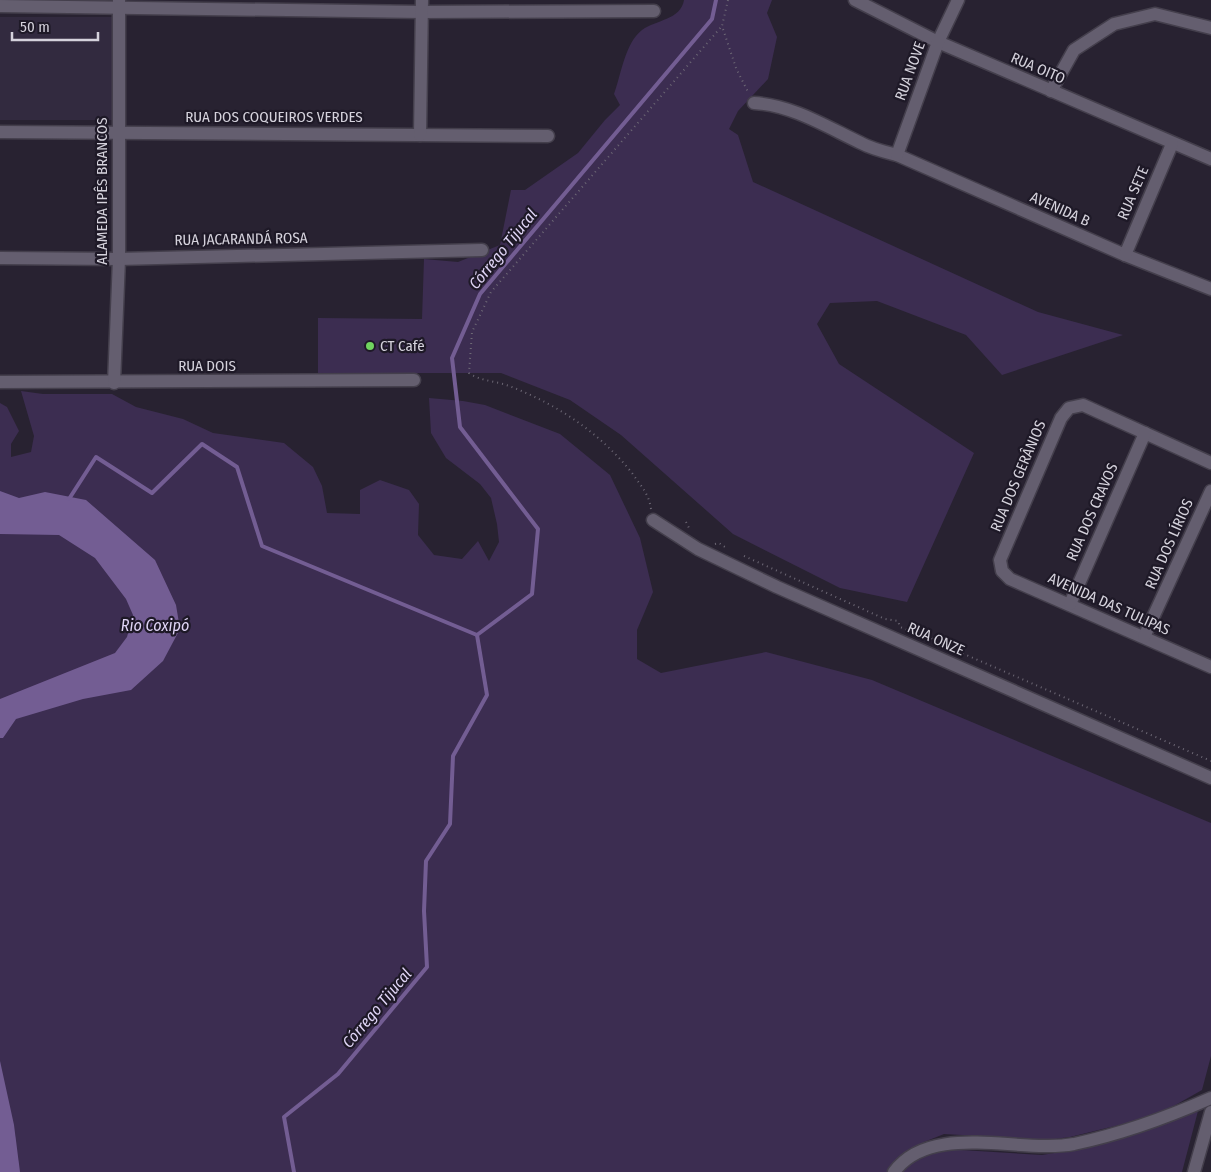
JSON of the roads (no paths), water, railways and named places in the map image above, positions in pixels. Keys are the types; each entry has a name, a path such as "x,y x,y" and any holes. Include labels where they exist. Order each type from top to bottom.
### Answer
{"street":[{"name":"RUA OITO","path":"854,0 938,42 1172,144 1211,159"},
{"name":"RUA NOVE","path":"897,156 938,42 958,0"},
{"path":"0,6 119,4 422,6 654,11"},
{"name":"ALAMEDA IPÊS BRANCOS","path":"114,383 119,259 119,4"},
{"path":"420,135 422,6"},
{"path":"1051,91 1074,50 1114,24 1155,14 1211,28"},
{"name":"AVENIDA B","path":"754,103 774,104 838,130 862,144 897,156 1124,254 1211,289"},
{"name":"RUA DOS COQUEIROS VERDES","path":"0,132 548,136"},
{"name":"RUA SETE","path":"1124,254 1172,144"},
{"name":"RUA JACARANDÁ ROSA","path":"0,258 119,259 482,250"},
{"name":"RUA DOIS","path":"0,382 114,383 414,380"},
{"name":"RUA DOS GERÂNIOS","path":"1000,565 1000,560 1061,418 1070,408 1075,405 1083,405 1145,433"},
{"path":"1145,433 1211,463"},
{"name":"RUA DOS CRAVOS","path":"1070,604 1145,433"},
{"name":"RUA DOS LÍRIOS","path":"1144,638 1211,491"},
{"name":"RUA ONZE","path":"653,520 698,549 776,587 1211,778"},
{"name":"AVENIDA DAS TULIPAS","path":"1000,565 1002,571 1010,579 1211,667"},
{"path":"894,1172 911,1158 940,1143 1050,1146 1074,1144 1178,1113 1211,1098"},
{"path":"1194,1172 1211,1112"}],"water":[{"name":"Rio Coxipó","path":"0,491 19,498 45,492 86,500 155,560 176,605 180,629 163,661 131,690 83,699 16,719 3,738 0,738 0,699 115,653 127,637 133,615 126,599 95,558 59,535 0,534"},
{"path":"0,1061 14,1125 20,1172 0,1172"}],"waterway":[{"name":"Córrego Tijucal","path":"294,1172 284,1117 338,1074 427,967 424,911 426,861 450,824 453,756 487,695 477,635 532,594 538,529 460,427 452,358 480,294 712,19 716,0"},
{"name":"Córrego Tijucal","path":"69,499 96,457 152,493 202,444 237,467 262,546 477,635"}],"place":[{"name":"CT Café","path":"370,346"}]}
